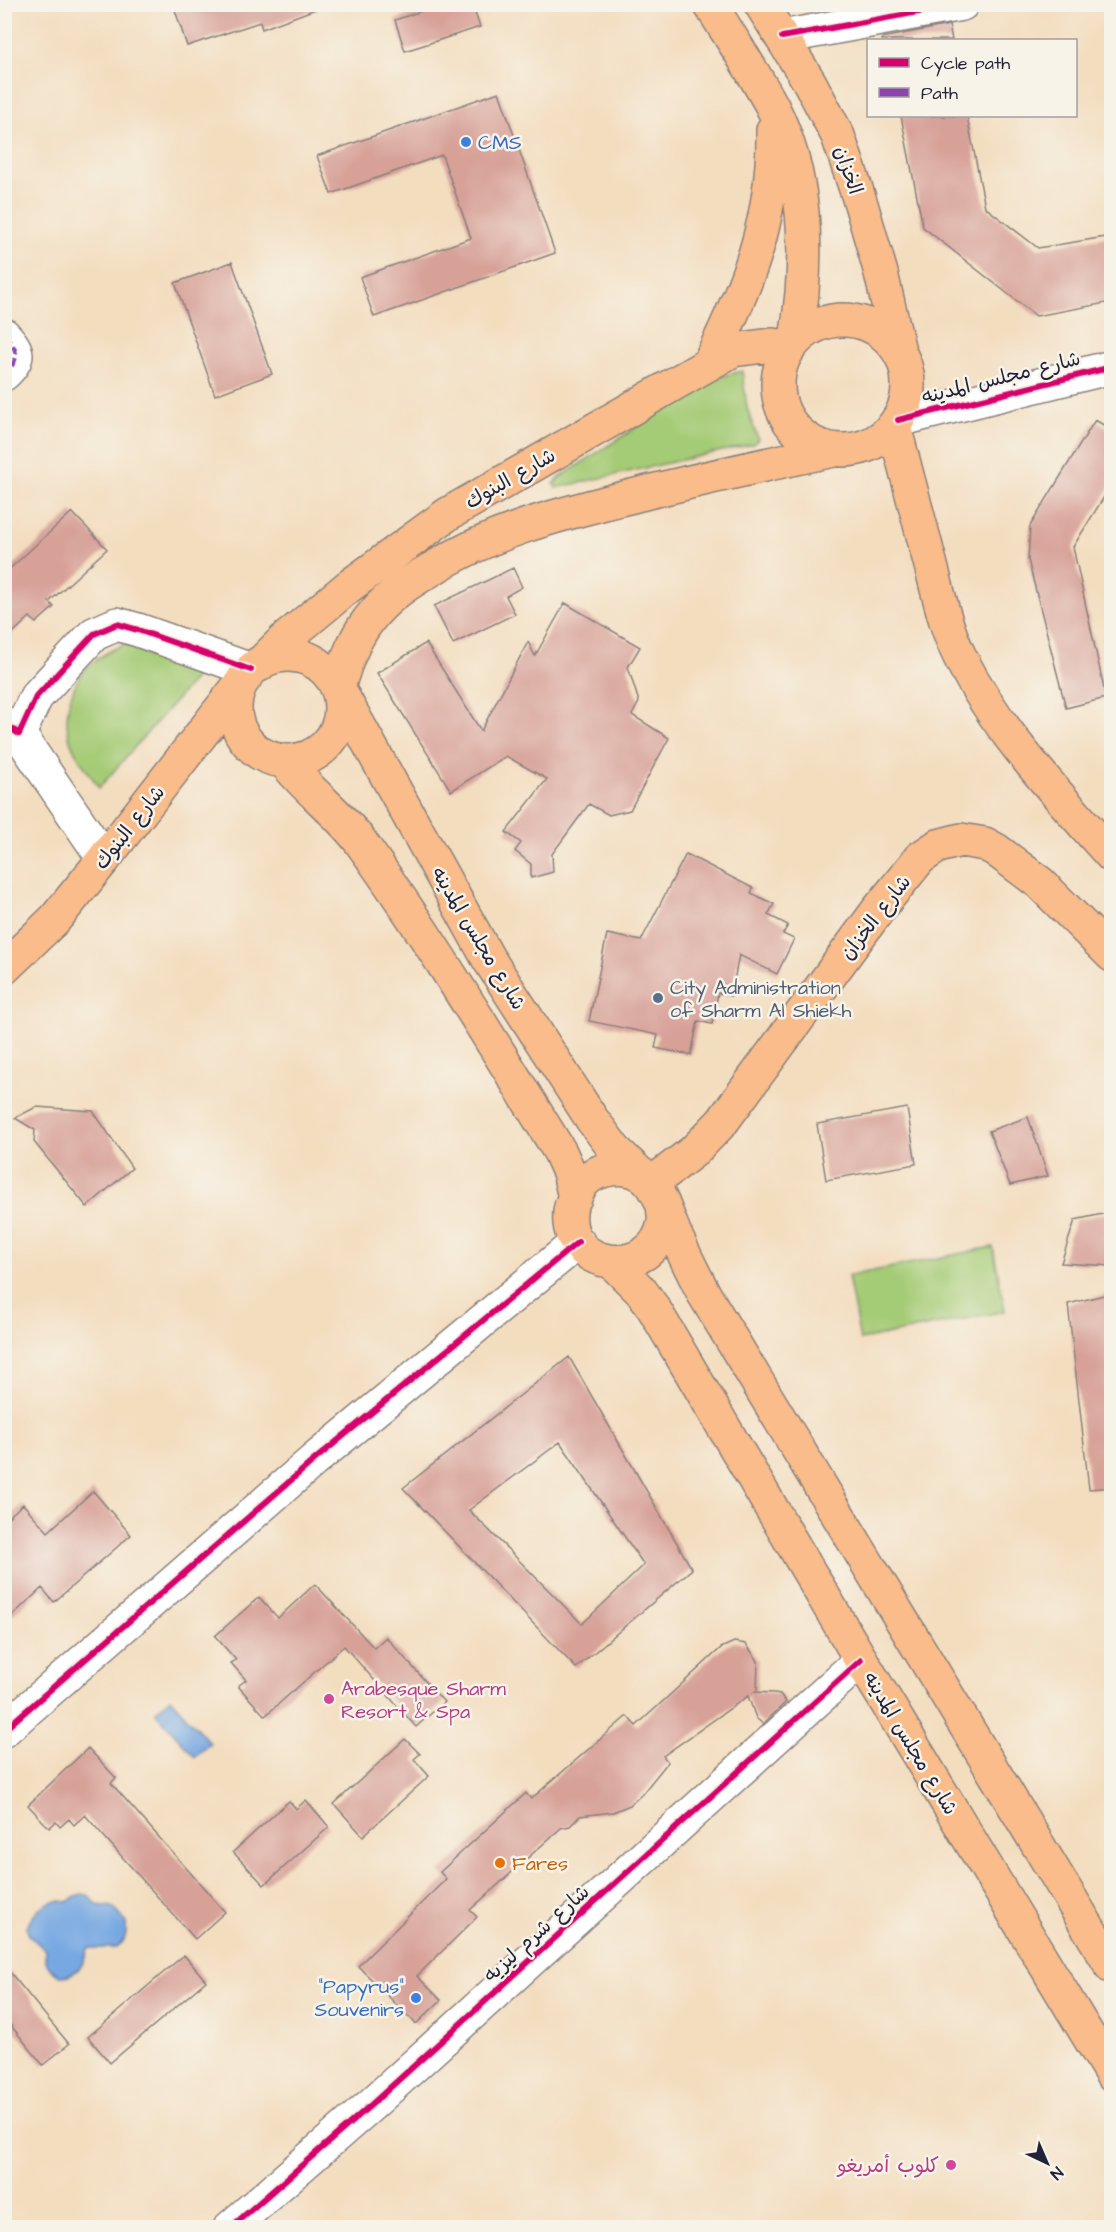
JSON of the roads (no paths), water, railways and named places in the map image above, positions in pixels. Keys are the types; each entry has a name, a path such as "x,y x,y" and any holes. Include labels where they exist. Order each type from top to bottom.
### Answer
{"main road":[{"path":"710,4 772,108 786,143 794,172 803,221 805,260 803,300 793,343 781,364 777,383 779,402 787,420 800,435 816,446 834,450"},
{"name":"الخزان","path":"761,4 810,83 838,136 881,273 898,351"},
{"path":"709,363 744,289 759,245 771,180 772,108"},
{"path":"338,688 352,647 361,630 375,612 411,582 467,550 536,521 726,473 834,450 854,450 883,437 896,423 906,403 908,386 906,368 898,351 886,336 870,326 850,320 831,321 812,327 793,343"},
{"name":"شارع البنوك","path":"4,968 55,919 252,671 284,640 348,587 448,514 709,363 733,350 793,343"},
{"path":"896,423 939,601 960,656 977,688 997,718 1057,794 1112,856"},
{"path":"287,655 302,657 316,663 328,672 338,688 341,718 336,733 327,745 308,758 285,762 269,758 255,750 244,738 237,724 235,708 238,692 252,671 272,658 287,655"},
{"name":"شارع مجلس المدينه","path":"338,688 488,958 591,1118 615,1150 652,1187 704,1294 1112,1967"},
{"path":"285,762 300,781 358,839 452,977 560,1152 569,1173 574,1198"},
{"name":"شارع الخزان","path":"652,1187 694,1151 722,1122 878,910 920,858 938,846 961,840 985,844 996,850 1040,884 1112,955"},
{"path":"452,977 488,958"},
{"path":"621,1168 652,1187 664,1222 658,1239 646,1253 631,1261 612,1263 599,1260 578,1242 572,1232 570,1209 580,1186 589,1177 601,1171 621,1168"},
{"name":"شارع مجلس المدينه","path":"612,1263 641,1291 654,1309 861,1660 1112,2074"}],"street":[{"path":"782,37 962,4"},
{"path":"4,334 14,345 17,353 16,361 4,374"},
{"name":"شارع مجلس المدينه","path":"896,423 1112,367"},
{"path":"104,860 12,729 36,697 94,634 117,624 252,671"},
{"path":"4,1730 313,1461 578,1242"},
{"name":"شارع شرم ليزيه","path":"230,2228 372,2104 861,1660"}],"water":[{"path":"170,1698 210,1743 195,1757 155,1712"},
{"path":"81,1894 88,1895 97,1905 113,1907 126,1922 125,1936 117,1948 88,1948 85,1959 76,1971 60,1976 48,1965 45,1950 29,1935 27,1926 34,1915 48,1903 67,1902"}],"place":[{"name":"CMS","path":"466,142"},
{"name":"City Administration of Sharm Al Shiekh","path":"658,998"},
{"name":"Arabesque Sharm Resort & Spa","path":"329,1699"},
{"name":"Fares","path":"500,1863"},
{"name":"\"Papyrus\" Souvenirs","path":"416,1998"},
{"name":"كلوب أمريغو","path":"951,2165"}]}
